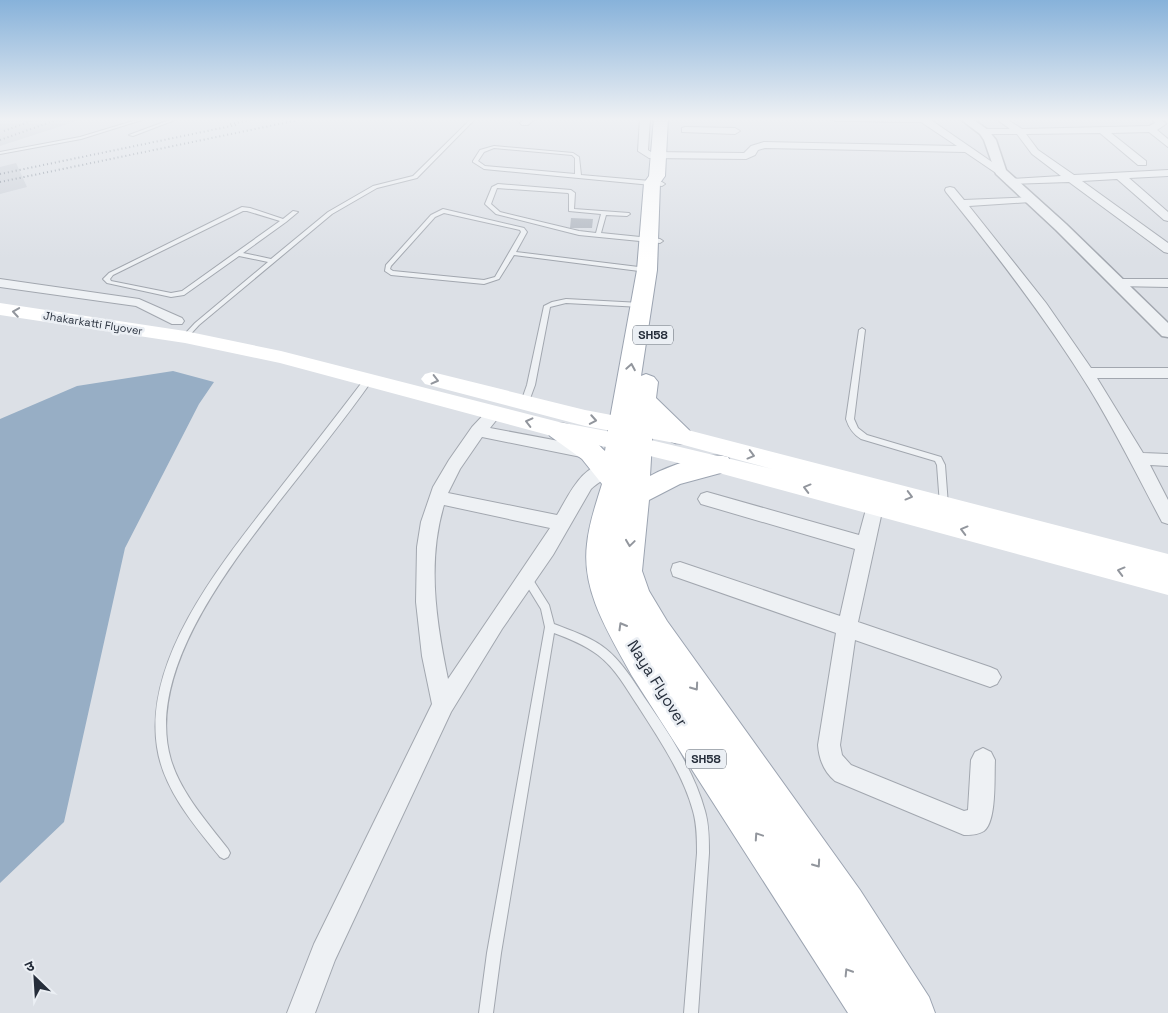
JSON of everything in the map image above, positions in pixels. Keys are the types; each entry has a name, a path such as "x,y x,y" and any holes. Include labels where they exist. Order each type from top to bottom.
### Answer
{"main road":[{"name":"SH58","path":"630,434 641,306 654,240 658,165"},
{"name":"SH58","path":"613,476 644,401 660,271 654,240"},
{"name":"Jhakarkatti Flyover","path":"0,296 122,314 186,327"},
{"name":"Jhakarkatti Flyover","path":"0,309 150,332 186,327"},
{"path":"186,327 281,357 559,430 680,436 1168,565"},
{"path":"186,327 299,344 525,402 585,418 719,464 1168,583"},
{"path":"644,401 680,436"},
{"path":"559,430 577,440 613,476 672,476 719,464"},
{"name":"Naya Flyover","path":"613,476 601,545 601,564 605,588 614,612 644,665 874,1013"},
{"name":"Naya Flyover","path":"613,476 627,571 636,596 656,631 845,905 913,1013"}],"street":[{"path":"654,165 658,170 665,165"},
{"path":"992,165 1119,283 1168,332"},
{"path":"998,165 1000,171"},
{"path":"1052,165 1168,249"},
{"path":"1011,182 1168,173"},
{"path":"1119,175 1168,218"},
{"path":"950,190 998,247 1086,373 1139,459 1168,517"},
{"path":"961,203 1030,199"},
{"path":"1128,219 1168,218"},
{"path":"1119,283 1168,283"},
{"path":"0,284 139,303 186,327"},
{"path":"1086,373 1168,373"},
{"path":"443,705 433,664 426,583 428,538 432,514 448,477 478,431 494,413"},
{"path":"478,431 613,476"},
{"path":"1139,459 1168,460"},
{"path":"300,1012 324,954 443,705 495,623 528,578 585,484 593,476 613,476"},
{"path":"438,498 561,523"},
{"path":"707,499 865,544"},
{"path":"874,506 847,627 829,745 830,758 835,767 843,773 964,824 975,822 980,816 983,760"},
{"path":"680,570 990,677"}],"lane":[{"path":"186,327 347,202 375,187 408,179 420,173 428,165"},
{"path":"482,165 578,176 658,170"},
{"path":"577,165 578,176"},
{"path":"627,214 571,210 572,193 561,189 498,186 495,188 488,204 498,213 579,233 654,240"},
{"path":"284,221 248,208 242,209 111,274 106,279 118,284 171,296 184,293 284,221 295,212"},
{"path":"443,211 522,229 524,232 513,253 496,278 484,282 391,273 387,270 388,266 433,216 443,211"},
{"path":"598,236 604,213"},
{"path":"513,253 647,270"},
{"path":"237,254 272,260"},
{"path":"525,402 532,385 547,306 566,301 641,306"},
{"path":"862,330 850,419 852,426 856,432 864,436 938,459 941,465 944,505"},
{"path":"224,853 187,805 172,774 162,747 161,720 174,658 190,625 219,577 369,379"},
{"path":"486,1013 494,953 550,627 546,608 528,578"},
{"path":"550,627 590,642 605,653 619,668 685,775 702,829 703,853 691,1013"}],"shaded area":[{"path":"17,165 27,187 0,194 0,167"}],"water":[{"path":"173,371 214,382 199,404 125,548 64,822 0,883 0,419 77,386"}],"building":[{"path":"571,218 593,219 592,228 570,228"}],"railway":[{"path":"0,174 42,165"},
{"path":"0,182 80,165"}]}
